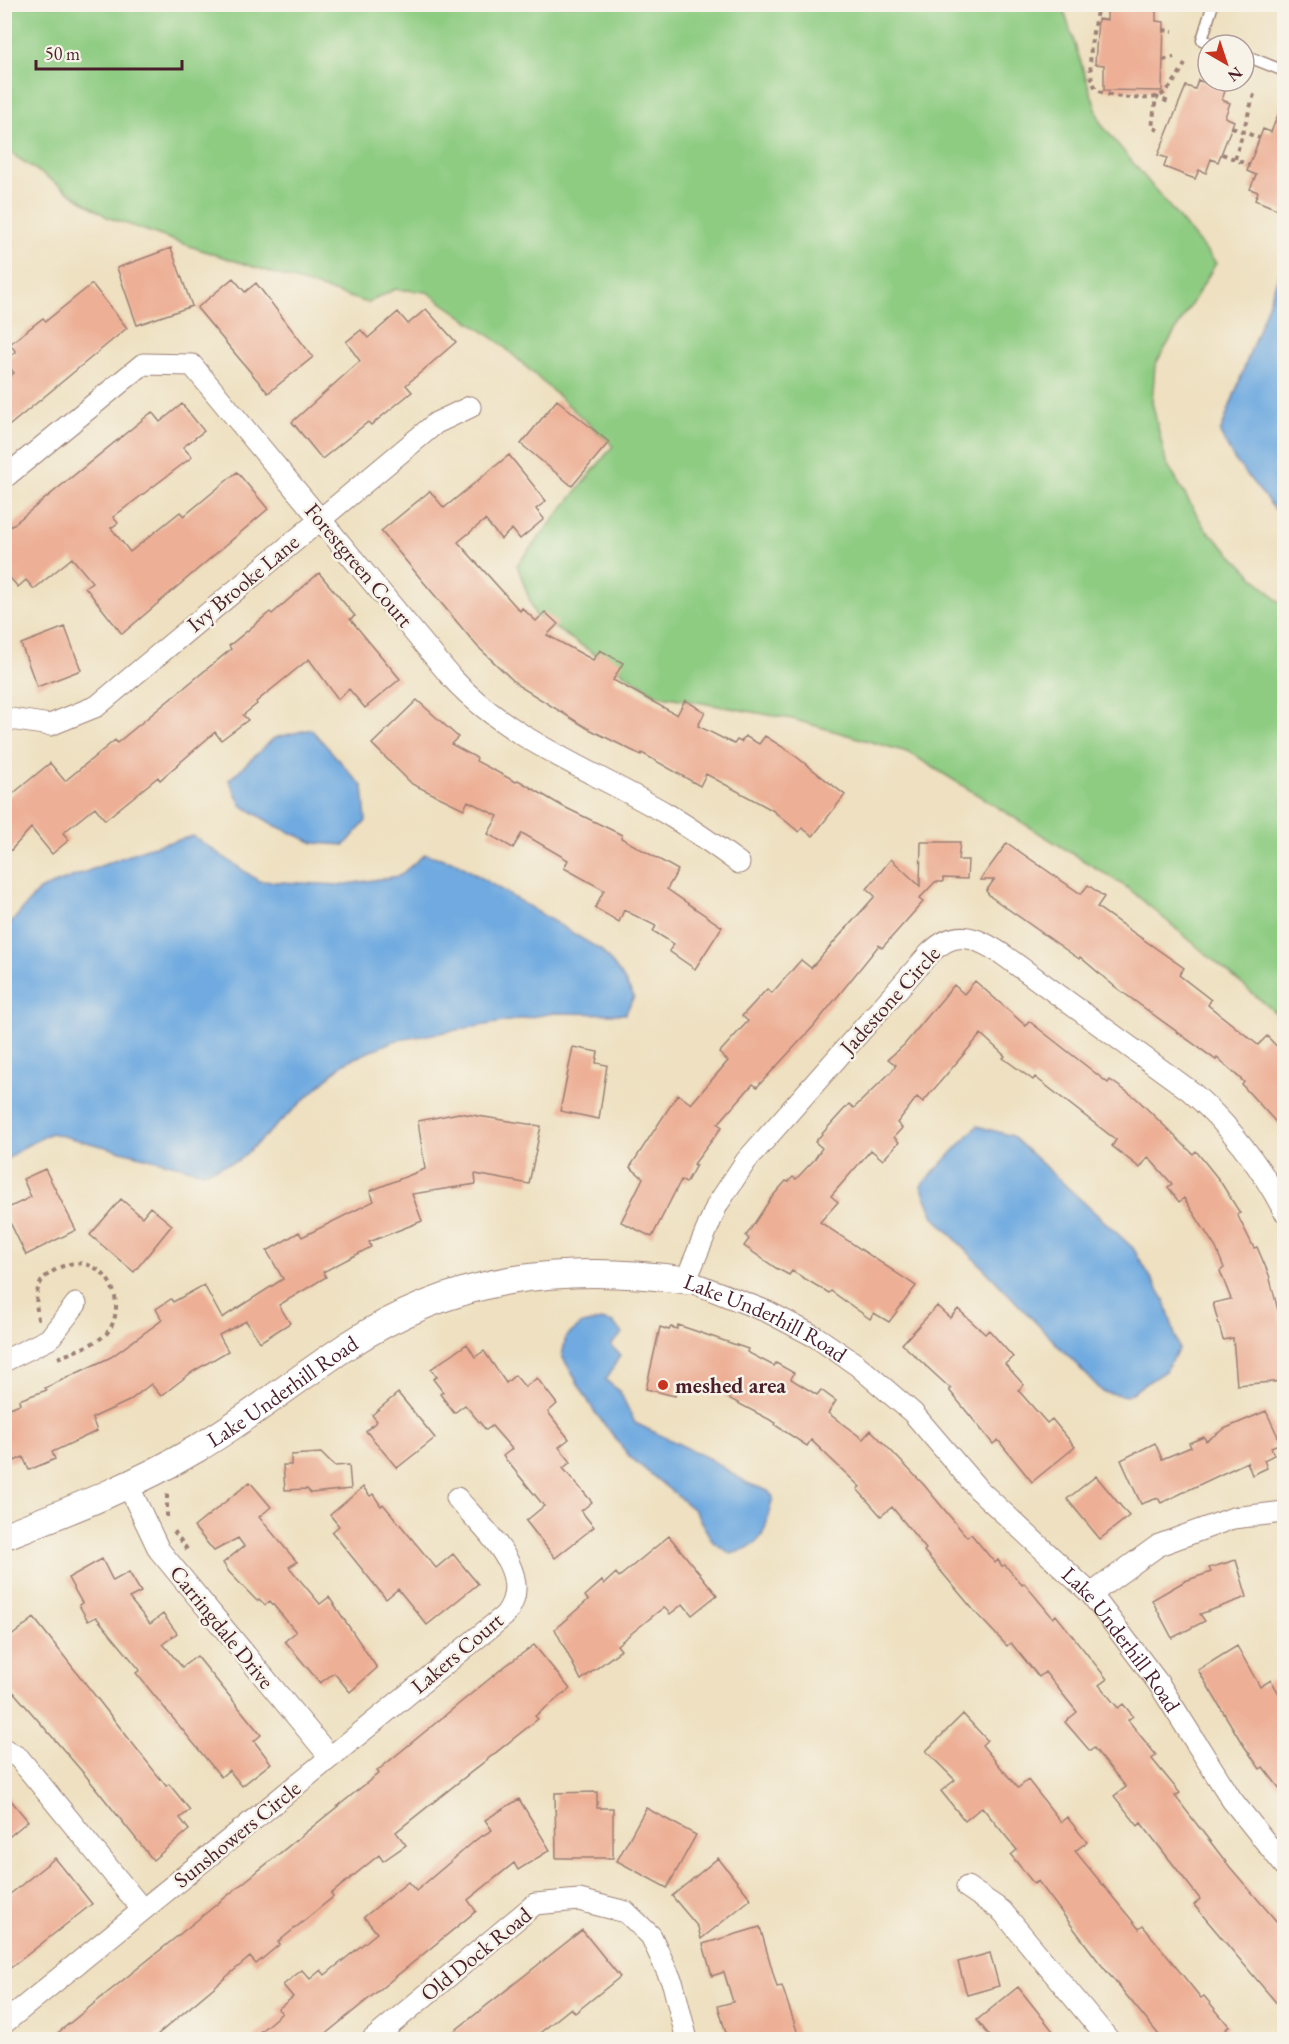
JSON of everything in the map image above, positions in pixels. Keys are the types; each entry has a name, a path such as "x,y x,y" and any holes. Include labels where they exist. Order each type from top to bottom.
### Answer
{"street":[{"name":"Forestgreen Court","path":"4,478 143,364 192,365 452,678 488,713 533,741 667,814 739,863"},
{"name":"Ivy Brooke Lane","path":"4,718 50,725 97,706 436,423 470,407"},
{"name":"Jadestone Circle","path":"686,1280 717,1205 746,1161 929,954 945,940 954,937 972,938 1002,954 1189,1090 1216,1114 1240,1143 1262,1172 1284,1211"},
{"name":"Lake Underhill Road","path":"4,1536 129,1487 238,1423 349,1345 424,1304 482,1285 540,1275 628,1273 686,1280 744,1301 792,1323 857,1365 907,1407 978,1489 1091,1594 1159,1684 1226,1790 1284,1865"},
{"path":"4,1361 49,1340 76,1304"},
{"name":"Carringdale Drive","path":"129,1487 159,1550 330,1757"},
{"name":"Lakers Court","path":"330,1757 504,1616 511,1605 514,1584 507,1559 457,1498"},
{"path":"1091,1594 1159,1545 1233,1518 1284,1512"},
{"path":"4,1749 19,1758 142,1909"},
{"name":"Sunshowers Circle","path":"4,2023 142,1909 219,1851 330,1757"},
{"path":"967,1887 1002,1911 1109,2040"},
{"name":"Old Dock Road","path":"372,2040 535,1904 579,1900 626,1912 651,1936 673,1984 687,2040"}],"lane":[{"path":"1204,33 1212,4"},
{"path":"1256,60 1284,70"}],"path":[{"path":"1099,4 1091,47 1092,71 1096,88 1120,97 1156,97 1171,103"},
{"path":"1280,38 1284,26"},
{"path":"1163,30 1173,31"},
{"path":"1163,60 1174,57"},
{"path":"1158,130 1152,127 1156,97 1167,89 1185,64"},
{"path":"1235,159 1254,93"},
{"path":"1232,127 1259,138"},
{"path":"1222,154 1249,165"},
{"path":"175,1487 166,1493 168,1522 194,1558"}],"green space":[{"path":"5,5 1062,5 1101,124 1216,263 1155,365 1152,402 1166,462 1204,527 1284,607 1284,1020 1128,888 910,753 792,719 657,695 535,615 517,565 613,446 500,343 427,292 395,289 368,303 207,252 107,217 9,152 5,145"}],"water":[{"path":"1284,266 1284,521 1234,459 1220,433"},
{"path":"311,729 363,787 366,821 345,845 314,843 274,825 241,805 229,780 274,738"},
{"path":"193,836 259,881 341,885 399,876 425,854 455,862 601,950 620,973 634,997 625,1014 554,1013 393,1041 344,1063 239,1160 203,1172 51,1133 22,1148 5,1161 5,930 39,890 147,848"},
{"path":"977,1126 1012,1136 1133,1248 1165,1301 1179,1349 1165,1371 1127,1396 1103,1392 934,1217 921,1186"},
{"path":"601,1320 613,1323 623,1333 611,1345 620,1355 606,1380 620,1392 635,1423 710,1459 747,1483 768,1491 773,1497 763,1533 752,1545 731,1554 713,1542 694,1510 630,1457 594,1411 562,1356 566,1337 582,1324"}],"building":[{"path":"1147,4 1147,7 1156,7 1156,21 1164,22 1162,91 1104,90 1104,65 1095,64 1098,19 1107,20 1107,5"},
{"path":"1186,86 1195,89 1196,86 1196,93 1224,93 1222,100 1230,103 1225,117 1234,121 1218,162 1211,159 1206,173 1199,170 1195,179 1164,167 1167,158 1158,155"},
{"path":"1284,100 1284,212 1255,200 1258,192 1250,189 1256,175 1247,171 1263,129 1271,132"},
{"path":"171,248 192,306 137,325 117,268"},
{"path":"233,278 245,292 256,283 313,357 268,393 197,308"},
{"path":"92,284 127,328 4,430 4,381 14,373 4,361 16,352 10,344 43,318 46,321"},
{"path":"426,309 456,342 406,385 412,392 371,425 368,422 322,459 292,422 360,361 346,342 361,330 368,338 398,312 408,324"},
{"path":"557,400 609,442 572,486 521,444"},
{"path":"182,404 204,431 183,447 192,457 113,517 118,523 111,528 130,552 180,512 184,516 237,472 268,509 122,634 85,587 92,582 72,558 34,589 26,580 18,587 4,571 4,532 152,412 160,422"},
{"path":"509,455 546,501 536,509 544,519 520,539 512,529 501,539 485,520 458,542 520,611 522,608 536,621 545,612 558,624 547,635 593,660 600,650 623,663 613,680 677,715 685,700 705,712 698,726 734,744 737,740 741,742 745,736 759,744 765,736 789,751 845,795 813,836 802,828 799,832 772,810 706,774 700,786 642,753 641,755 587,728 519,686 477,646 381,531 430,491 444,508"},
{"path":"319,573 355,616 350,619 400,679 365,708 349,689 338,699 309,659 243,715 248,720 221,740 215,732 160,780 158,777 105,820 95,807 63,833 69,840 52,854 31,828 4,858 4,801 50,763 65,781 115,740 117,743 231,649 229,646 270,612 272,614"},
{"path":"65,627 81,670 37,687 21,644"},
{"path":"417,700 458,737 451,744 477,758 476,761 516,782 518,780 562,806 622,835 621,838 678,870 667,889 722,927 695,969 669,951 674,944 653,931 656,926 624,910 619,922 595,908 604,890 564,868 568,860 522,833 513,848 488,834 498,816 468,801 464,809 412,784 372,744"},
{"path":"921,842 960,842 958,860 968,860 967,879 943,878 943,882 935,882 919,899 923,902 882,948 879,945 813,1027 757,1087 753,1084 718,1124 722,1127 694,1164 696,1165 686,1183 681,1180 652,1237 621,1222 643,1178 630,1167 678,1094 691,1104 728,1061 719,1053 748,1021 742,1016 767,989 772,993 801,960 811,968 875,896 867,889 891,859 920,886"},
{"path":"1007,843 1081,894 1088,885 1104,897 1097,907 1184,968 1179,975 1211,1000 1208,1005 1258,1045 1267,1036 1284,1054 1284,1131 1242,1085 1244,1082 1217,1058 1216,1060 1114,986 1080,957 1079,959 991,897 986,891 994,880 980,880"},
{"path":"975,981 1026,1026 1029,1021 1108,1083 1110,1080 1136,1098 1193,1154 1196,1151 1220,1181 1240,1213 1237,1214 1254,1248 1257,1247 1269,1275 1284,1334 1284,1381 1237,1385 1233,1338 1223,1340 1213,1303 1231,1299 1220,1271 1224,1268 1216,1248 1184,1198 1179,1202 1168,1187 1172,1184 1148,1157 1140,1168 1112,1146 1116,1140 1035,1077 1033,1080 1003,1058 1005,1056 981,1034 923,1102 917,1097 897,1123 902,1128 894,1137 899,1142 883,1160 871,1150 831,1196 838,1202 820,1222 916,1286 889,1322 874,1313 870,1319 831,1291 829,1293 792,1271 789,1275 744,1246 749,1239 746,1236 771,1198 786,1181 788,1182 793,1177 796,1179 814,1160 822,1148 815,1142 849,1104 854,1108 892,1071 896,1065 888,1059 904,1045 954,985 964,994"},
{"path":"573,1047 598,1052 596,1063 607,1065 599,1119 560,1111"},
{"path":"459,1113 541,1126 529,1184 475,1174 476,1184 412,1194 422,1221 369,1242 371,1247 323,1272 326,1277 279,1305 290,1323 260,1342 246,1321 219,1335 228,1351 192,1372 161,1396 151,1384 129,1401 92,1418 97,1431 52,1452 55,1459 29,1470 23,1457 10,1463 4,1450 4,1410 20,1404 19,1400 47,1390 45,1388 111,1357 162,1320 156,1309 171,1299 173,1302 204,1285 222,1318 283,1279 267,1251 299,1232 302,1237 374,1201 370,1191 425,1169 418,1121"},
{"path":"45,1169 76,1230 26,1255 4,1210 31,1197 23,1179"},
{"path":"121,1199 142,1217 150,1207 172,1225 134,1272 90,1235"},
{"path":"937,1306 950,1318 958,1309 985,1334 989,1330 1013,1357 1005,1364 1024,1385 1018,1390 1047,1423 1052,1419 1075,1447 1032,1482 998,1440 993,1444 949,1390 951,1389 902,1344"},
{"path":"678,1325 748,1349 747,1352 794,1373 791,1379 817,1395 821,1390 836,1401 828,1413 863,1439 871,1430 924,1485 967,1537 971,1534 995,1563 998,1560 1002,1566 1005,1565 1022,1585 1024,1583 1053,1618 1056,1615 1107,1679 1099,1685 1118,1708 1123,1704 1133,1716 1128,1720 1156,1755 1152,1759 1180,1793 1175,1796 1229,1866 1284,1930 1284,2012 1194,1905 1200,1899 1141,1823 1138,1826 1114,1796 1126,1787 1094,1748 1090,1751 1065,1722 1077,1712 1045,1672 1039,1677 1011,1643 1007,1646 976,1613 924,1551 926,1549 892,1507 881,1516 857,1489 860,1487 811,1440 807,1446 775,1425 776,1423 719,1393 718,1396 679,1379 675,1396 646,1389 660,1327 669,1330 671,1327 677,1329"},
{"path":"467,1344 475,1357 484,1351 506,1383 515,1375 525,1387 537,1378 557,1404 548,1412 569,1439 559,1447 571,1462 563,1468 592,1502 581,1511 594,1527 555,1558 526,1521 544,1506 503,1456 512,1449 492,1426 486,1430 465,1405 454,1413 440,1394 443,1392 433,1379 437,1377 431,1369"},
{"path":"398,1393 435,1438 397,1468 366,1431 377,1421 372,1415"},
{"path":"1266,1411 1281,1443 1271,1447 1274,1455 1264,1460 1267,1468 1252,1475 1247,1462 1161,1503 1158,1498 1141,1504 1121,1460 1155,1443 1162,1459 1191,1447 1189,1443 1204,1437 1206,1441 1224,1429"},
{"path":"321,1453 334,1466 349,1465 351,1489 311,1493 307,1489 285,1490 283,1465 291,1465 291,1455"},
{"path":"1096,1476 1129,1516 1100,1539 1067,1499"},
{"path":"250,1482 271,1507 259,1517 297,1562 289,1567 320,1604 329,1597 377,1668 350,1692 334,1673 320,1683 285,1641 296,1632 270,1601 265,1605 259,1599 257,1601 229,1572 223,1563 244,1546 238,1538 214,1551 194,1527"},
{"path":"363,1487 370,1496 373,1494 381,1506 383,1504 436,1568 453,1554 478,1584 427,1625 398,1589 386,1599 332,1532 339,1526 330,1515"},
{"path":"669,1536 717,1595 692,1615 683,1604 670,1614 664,1607 617,1645 621,1650 581,1680 555,1629 588,1600 585,1596 602,1581 604,1584 616,1573 619,1577"},
{"path":"102,1559 113,1581 129,1572 141,1592 129,1598 150,1624 163,1614 177,1633 163,1644 182,1667 197,1656 261,1735 254,1741 271,1763 242,1786 229,1770 221,1777 136,1673 140,1670 96,1617 88,1621 79,1605 82,1603 68,1578"},
{"path":"1236,1560 1247,1597 1200,1614 1205,1621 1172,1638 1152,1600 1185,1581 1211,1572 1209,1568"},
{"path":"34,1618 166,1786 169,1784 190,1810 180,1818 189,1830 153,1860 86,1776 4,1681 4,1642"},
{"path":"534,1645 570,1689 535,1716 538,1719 396,1832 406,1845 383,1861 379,1855 331,1894 333,1897 278,1942 280,1944 256,1964 250,1957 151,2040 49,2040 379,1773 377,1771 504,1667"},
{"path":"1237,1646 1260,1687 1271,1680 1284,1702 1284,1794 1263,1767 1260,1769 1198,1670"},
{"path":"963,1714 987,1740 982,1745 1018,1788 1028,1780 1061,1822 1067,1817 1087,1842 1075,1851 1139,1929 1143,1926 1201,1998 1204,1996 1229,2026 1226,2029 1235,2040 1163,2040 1099,1962 1038,1881 1034,1884 1011,1855 1017,1850 982,1807 965,1821 941,1791 955,1780 926,1751"},
{"path":"4,1792 28,1821 4,1841"},
{"path":"597,1792 597,1808 613,1808 613,1858 556,1858 555,1793"},
{"path":"519,1799 550,1850 518,1870 514,1863 468,1900 476,1911 318,2040 250,2040 282,2013 278,2009 293,1997 283,1985 302,1970 310,1979 321,1970 325,1975 377,1933 364,1917 408,1882 416,1891 477,1839 492,1830 485,1820"},
{"path":"646,1808 696,1835 667,1888 617,1861"},
{"path":"55,1858 92,1904 4,1973 4,1899"},
{"path":"718,1858 751,1899 701,1939 698,1927 672,1896"},
{"path":"760,1927 777,1987 782,1986 800,2040 728,2040 718,2006 733,2002 724,1972 712,1976 703,1944"},
{"path":"582,1930 620,1977 575,2013 571,2008 531,2040 443,2040"},
{"path":"990,1953 999,1986 967,1995 958,1962"},
{"path":"1018,1987 1060,2040 993,2040 977,2020"}],"place":[{"name":"meshed area","path":"663,1385"}]}
